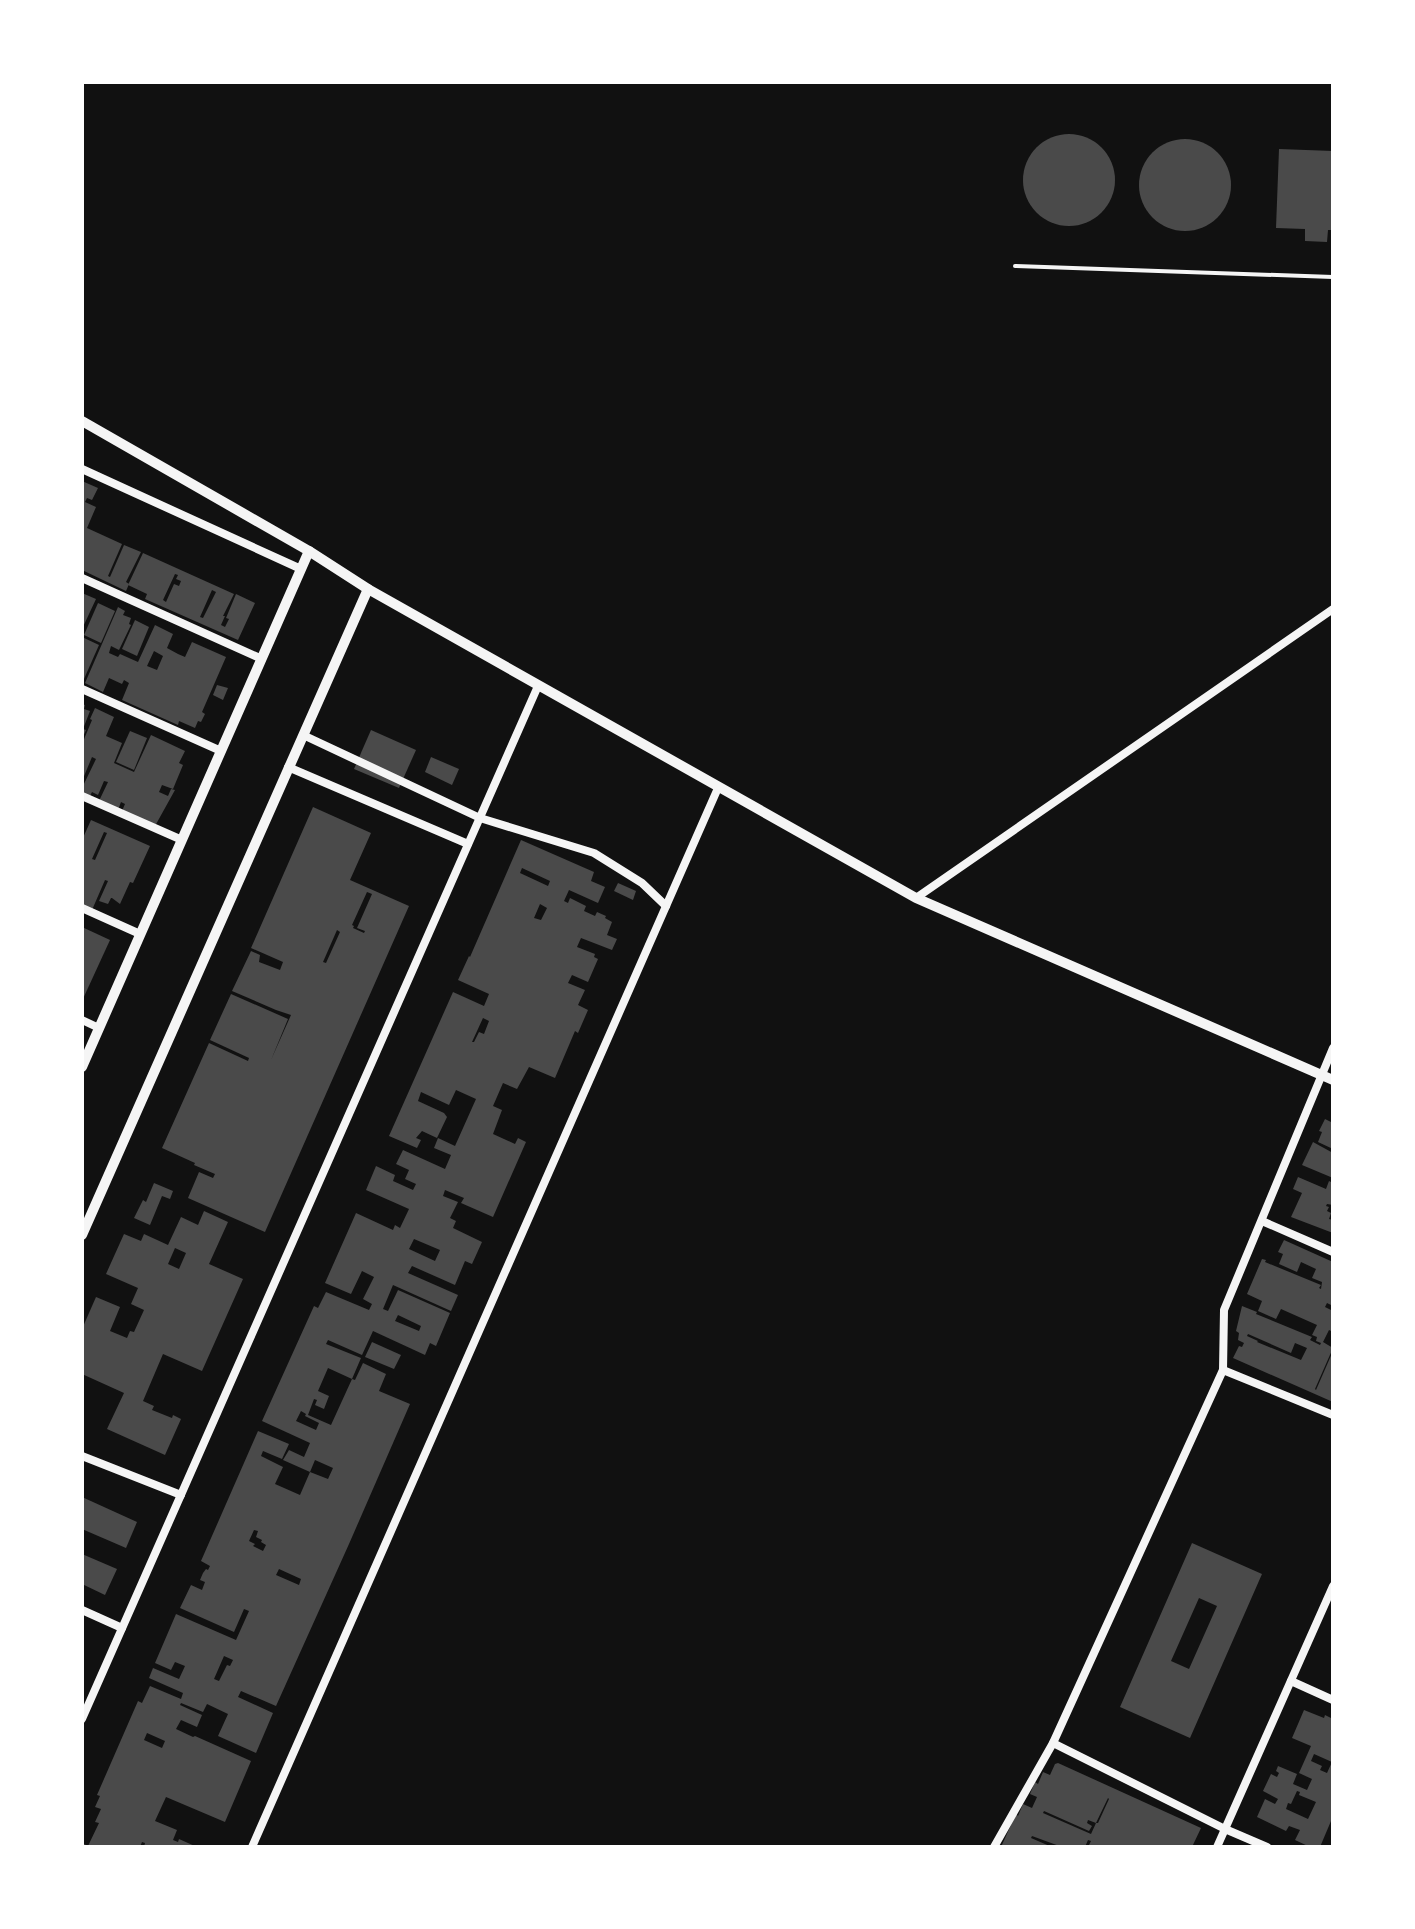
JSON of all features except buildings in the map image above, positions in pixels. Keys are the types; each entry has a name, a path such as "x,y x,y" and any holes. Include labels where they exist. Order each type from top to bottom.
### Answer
{"street":[{"path":"82,421 309,551 368,589 916,898 1333,1080"},
{"path":"82,469 301,569"},
{"path":"82,1067 309,551"},
{"path":"82,578 262,659"},
{"path":"82,1235 368,589"},
{"path":"916,898 1333,609"},
{"path":"82,1719 538,686"},
{"path":"82,689 221,751"},
{"path":"303,735 480,818 594,853 642,883 666,906"},
{"path":"288,767 468,844"},
{"path":"252,1847 718,788"},
{"path":"82,796 182,840"},
{"path":"82,908 140,934"},
{"path":"82,1020 99,1028"},
{"path":"994,1847 1053,1743 1223,1370 1224,1310 1333,1048"},
{"path":"1262,1221 1333,1252"},
{"path":"1223,1370 1333,1415"},
{"path":"82,1456 181,1495"},
{"path":"1217,1847 1333,1586"},
{"path":"82,1610 122,1628"},
{"path":"1291,1681 1333,1700"},
{"path":"1053,1743 1267,1847"}],"lane":[{"path":"1015,266 1333,277"}]}
